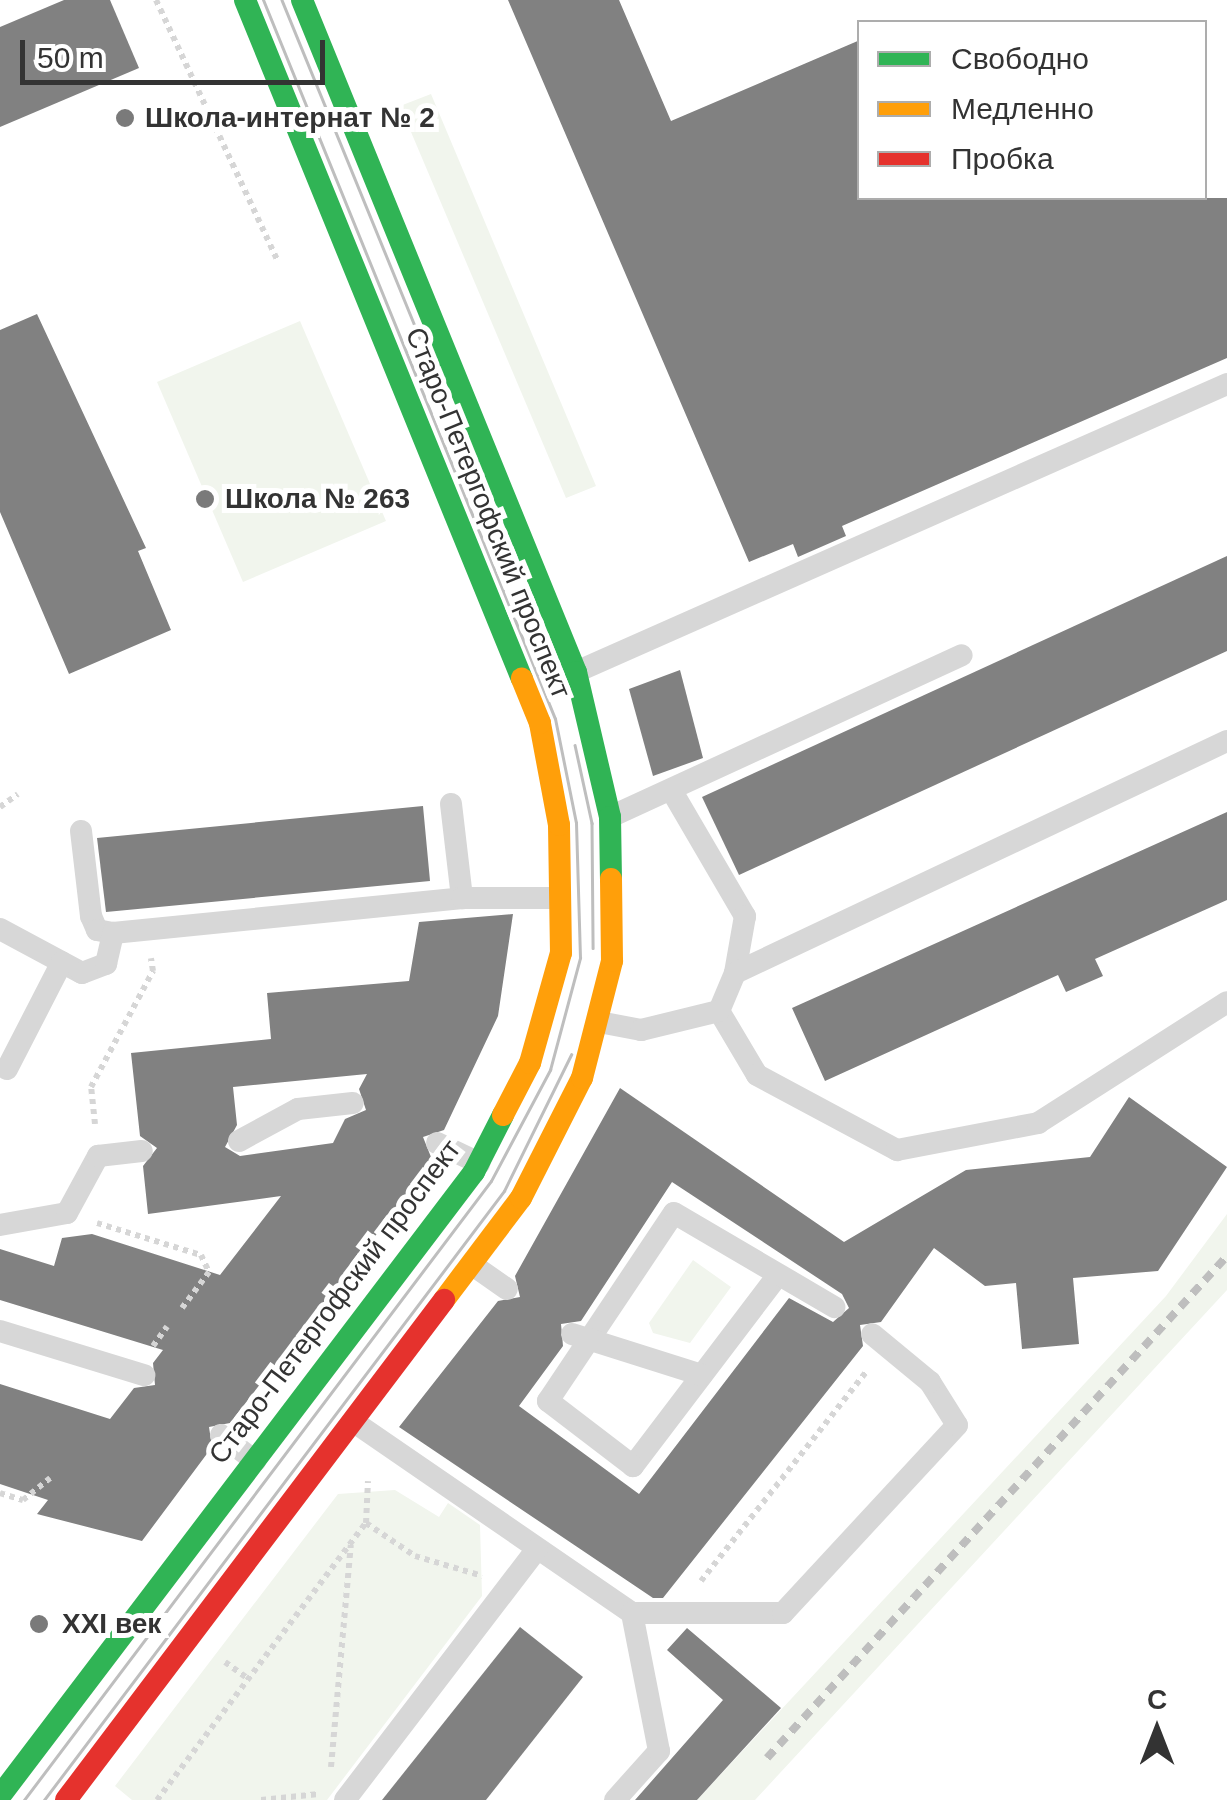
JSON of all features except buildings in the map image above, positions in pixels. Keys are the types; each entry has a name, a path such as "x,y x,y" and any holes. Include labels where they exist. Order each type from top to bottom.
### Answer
{"street":[{"name":"Старо-Петергофский проспект","path":"0,1796 23,1750 255,1461 479,1163 548,1012 564,899 540,723 245,0"},
{"name":"Старо-Петергофский проспект","path":"79,1795 474,1266 556,1135 600,1022 614,930 610,817 576,672 302,0"}],"lane":[{"path":"315,243 342,232"},
{"path":"576,672 1227,384"},
{"path":"610,817 673,793 962,656"},
{"path":"734,973 1227,741"},
{"path":"673,793 746,916 734,973 718,1012"},
{"path":"451,804 462,898"},
{"path":"81,831 91,916 97,930 113,933 462,898 564,899"},
{"path":"0,929 62,962 97,972 113,933"},
{"path":"6,1068 62,962"},
{"path":"718,1012 758,1075 897,1150 1038,1123 1227,1002"},
{"path":"600,1022 641,1030 718,1012"},
{"path":"239,1141 298,1109 353,1102"},
{"path":"437,1142 479,1163"},
{"path":"0,1226 67,1213 98,1156 142,1152"},
{"path":"775,1279 633,1466 548,1401 581,1339 674,1213 775,1279 795,1280 834,1307"},
{"path":"474,1266 506,1289"},
{"path":"0,1331 144,1375"},
{"path":"581,1339 702,1375"},
{"path":"354,1422 632,1613 783,1614 957,1424 930,1382 879,1340"},
{"path":"221,1435 255,1461"},
{"path":"337,1796 537,1549"},
{"path":"615,1800 660,1751 632,1613"},
{"path":"23,1750 79,1795"}],"path":[{"path":"156,0 276,259"},
{"path":"0,807 18,794"},
{"path":"98,1156 91,1087 153,972 148,929"},
{"path":"67,1213 201,1255 209,1272 182,1308"},
{"path":"673,1616 879,1340"},
{"path":"0,1493 36,1496 50,1478"},
{"path":"156,1800 366,1523 367,1492"},
{"path":"366,1523 415,1556 481,1576"},
{"path":"330,1774 351,1543"},
{"path":"222,1659 248,1679"},
{"path":"261,1800 337,1796"}],"shaded area":[{"path":"431,94 596,486 566,498 400,106"},
{"path":"300,321 386,521 243,582 157,382"},
{"path":"1227,1214 1227,1290 755,1800 697,1800 1166,1296"},
{"path":"693,1260 731,1287 690,1343 653,1333 649,1323"},
{"path":"395,1490 439,1517 448,1503 480,1525 482,1596 327,1800 132,1800 115,1786 338,1494"}],"tram line":[{"path":"24,1800 491,1181 550,1070 580,958 576,823 555,719 263,0"},
{"path":"282,0 428,357"},
{"path":"575,745 592,823 593,948"},
{"path":"44,1800 504,1191 571,1055"}],"railway":[{"path":"767,1758 1227,1256"}],"traffic: fast":[{"path":"245,0 522,679"},
{"path":"302,0 576,672 610,817 611,879"},
{"path":"0,1796 474,1172 503,1115"}],"traffic: slow":[{"path":"503,1115 530,1063 561,953 559,825 540,723 522,679"},
{"path":"444,1300 521,1198 582,1078 612,961 611,879"}],"traffic: jam":[{"path":"66,1800 444,1300"}],"place":[{"name":"Школа-интернат № 2","path":"125,118"},
{"name":"Школа № 263","path":"205,499"},
{"name":"XXI век","path":"39,1624"}]}
